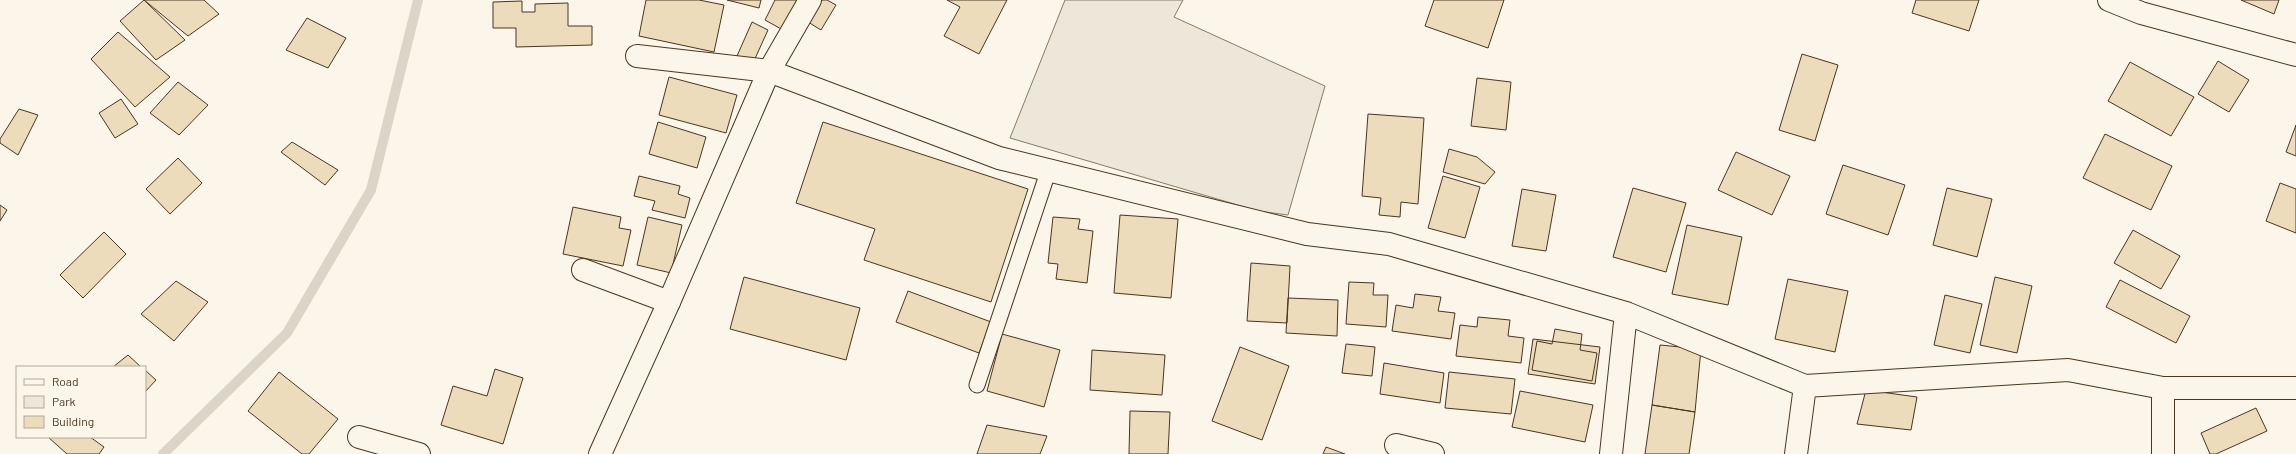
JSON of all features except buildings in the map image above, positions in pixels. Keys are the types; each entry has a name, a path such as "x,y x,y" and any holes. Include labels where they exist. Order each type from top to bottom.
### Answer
{"street":[{"path":"600,454 670,302 769,71 810,0"},
{"path":"2109,0 2141,13 2296,55"},
{"path":"637,56 769,71 999,158 1048,172 1307,234 1389,244 1626,313 1806,386 2068,370 2163,388 2296,388"},
{"path":"584,270 670,302"},
{"path":"1611,454 1626,313"},
{"path":"1796,454 1806,386"},
{"path":"2163,388 2163,454"},
{"path":"359,437 419,454"},
{"path":"1396,445 1432,454"}],"lane":[{"path":"977,385 1048,172"}],"green space":[{"path":"1065,0 1183,0 1174,17 1325,86 1288,215 1258,211 1010,138"}],"waterway":[{"path":"163,454 287,333 371,190 418,0"}]}
